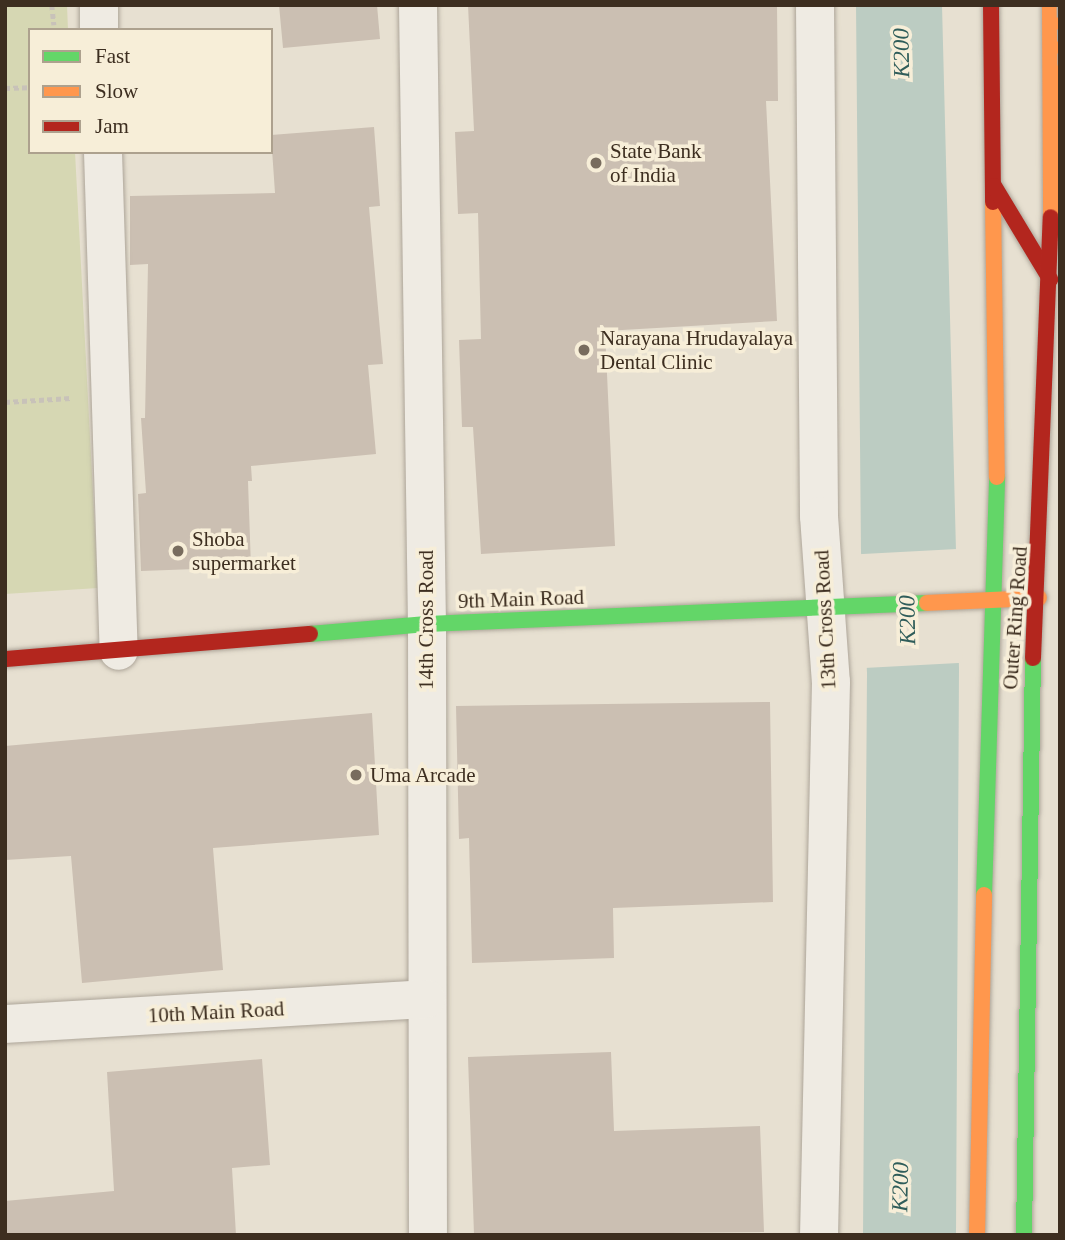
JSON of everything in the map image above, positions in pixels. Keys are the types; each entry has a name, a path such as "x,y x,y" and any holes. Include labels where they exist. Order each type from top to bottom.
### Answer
{"main road":[{"path":"976,1235 990,601 997,493 991,5"},
{"name":"Outer Ring Road","path":"1024,1235 1030,701 1039,598 1051,281 1050,5"},
{"path":"994,186 1051,281"},
{"name":"9th Main Road","path":"5,659 427,624 838,609 1039,598"}],"street":[{"path":"99,5 99,28"},
{"name":"14th Cross Road","path":"418,5 427,624 428,1235"},
{"name":"13th Cross Road","path":"815,5 819,516 838,609 831,681 819,1235"},
{"path":"103,154 119,651"},
{"name":"10th Main Road","path":"5,1024 426,999"}],"path":[{"path":"52,5 54,28"},
{"path":"5,88 28,87"}],"green space":[{"path":"5,5 67,5 68,28 28,28 28,154 75,154 98,588 5,594"}],"water":[{"name":"K200","path":"856,5 942,5 959,668 956,1235 863,1235 867,673 861,552"}],"pier":[{"path":"957,549 963,663 864,668 858,554"}],"building":[{"path":"279,5 377,5 380,39 283,48"},
{"path":"468,5 777,5 778,101 766,101 777,321 605,331 615,546 481,554 473,427 462,427 459,340 481,339 478,213 458,214 455,132 474,131"},
{"path":"374,127 380,206 369,207 383,364 368,365 376,454 251,466 252,481 248,481 251,567 141,571 138,494 146,493 141,418 145,418 148,264 130,265 130,196 275,193 273,135"},
{"path":"770,702 773,902 613,908 614,958 472,963 469,838 459,839 456,706"},
{"path":"372,713 379,835 213,848 223,970 82,983 71,856 5,860 5,746"},
{"path":"611,1052 614,1131 760,1126 764,1232 474,1235 468,1057"},
{"path":"262,1059 270,1165 232,1168 236,1235 5,1235 5,1201 114,1191 107,1072"}],"railway":[{"path":"1059,5 1060,69"}],"traffic: fast":[{"path":"984,895 997,477"},
{"path":"310,634 427,624 927,603"},
{"path":"1024,1235 1033,658"}],"traffic: slow":[{"path":"1050,5 1051,217"},
{"path":"993,202 997,477"},
{"path":"927,603 1039,598"},
{"path":"977,1235 984,895"}],"traffic: jam":[{"path":"991,5 993,202"},
{"path":"994,186 1050,279"},
{"path":"1033,658 1051,217"},
{"path":"5,659 310,634"}],"place":[{"name":"State Bank of India","path":"596,163"},
{"name":"Narayana Hrudayalaya Dental Clinic","path":"584,350"},
{"name":"Shoba supermarket","path":"178,551"},
{"name":"Uma Arcade","path":"356,775"}]}
